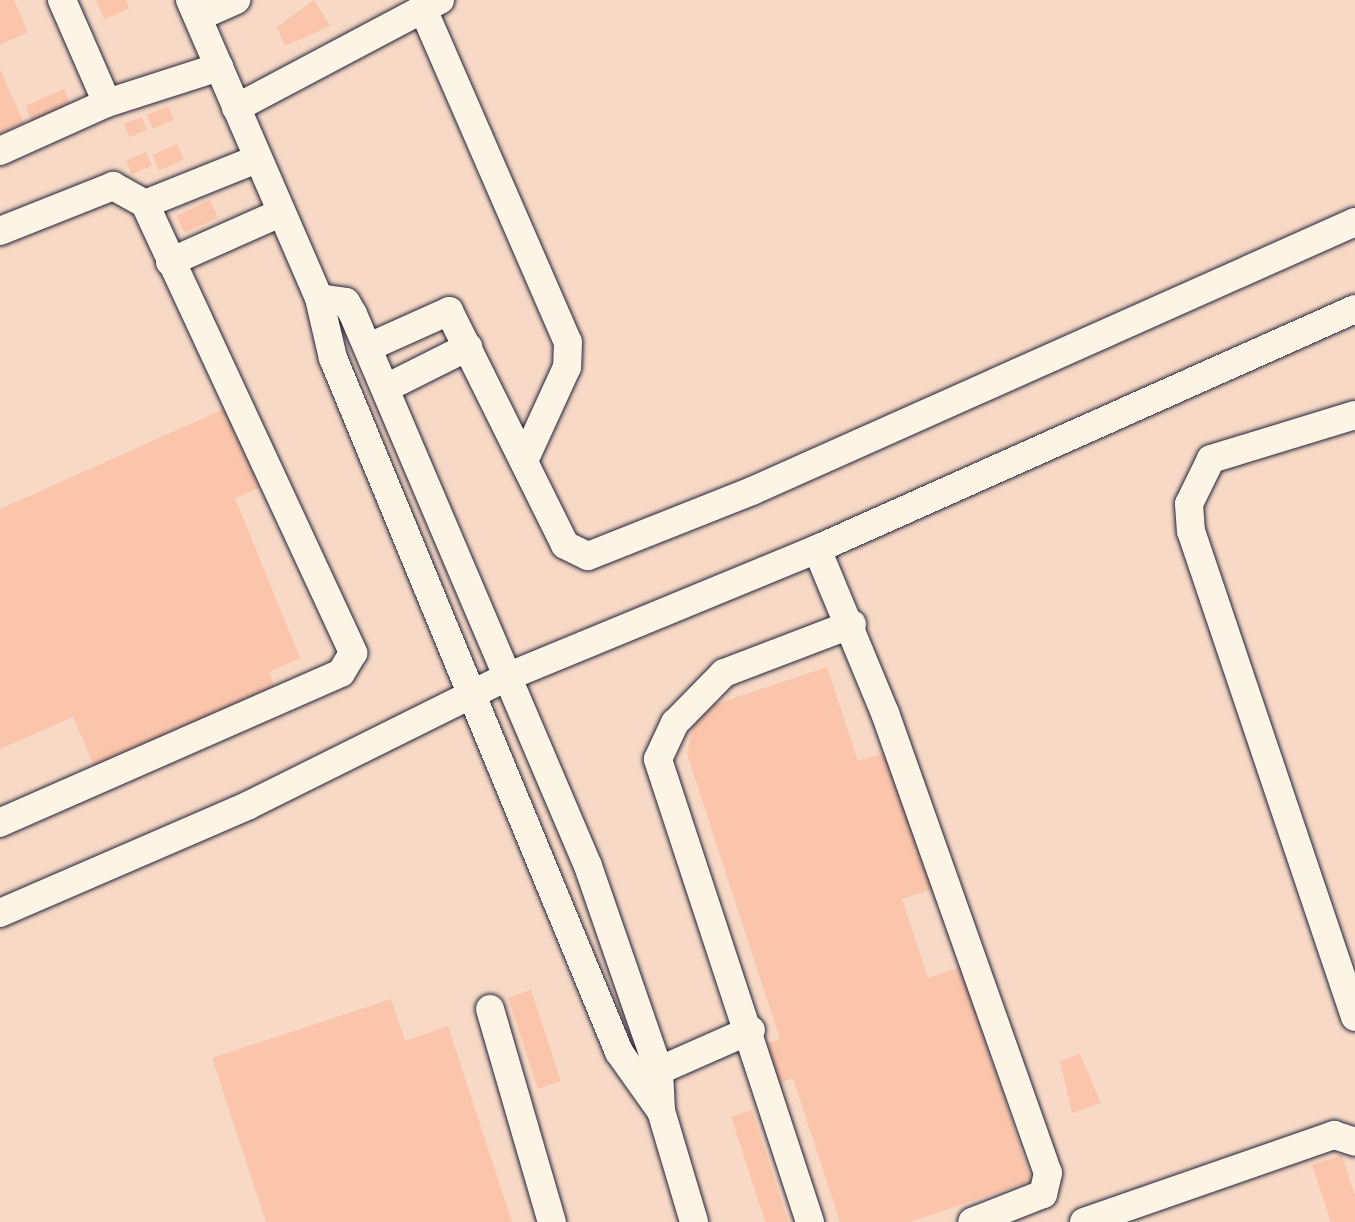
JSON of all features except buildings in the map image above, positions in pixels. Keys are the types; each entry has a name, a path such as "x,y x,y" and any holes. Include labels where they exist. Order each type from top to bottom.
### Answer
{"lane":[{"path":"62,0 107,103"},
{"path":"236,0 194,9 319,298 333,358 473,693 648,1076 694,1222"},
{"path":"236,108 431,4 568,342 567,367 524,461"},
{"path":"0,151 107,103 219,67"},
{"path":"145,204 257,159"},
{"path":"0,231 113,186 145,204 353,653 341,673 0,823"},
{"path":"170,262 280,213"},
{"path":"369,347 444,311 468,347 565,545 598,553 1355,222"},
{"path":"319,298 346,302 369,347 509,676 588,866 648,1076"},
{"path":"0,913 249,805 509,676 817,549 1355,309"},
{"path":"386,388 468,347"},
{"path":"1355,415 1211,459 1189,504 1191,531 1355,1017"},
{"path":"817,549 852,624 1048,1173 1043,1194 972,1222"},
{"path":"810,1222 751,1030 658,759 675,723 724,673 852,624"},
{"path":"490,1009 552,1222"},
{"path":"648,1076 751,1030"},
{"path":"1084,1222 1334,1135 1355,1142"}],"shaded area":[{"path":"0,0 1355,0 1355,1222 0,1222"}]}
